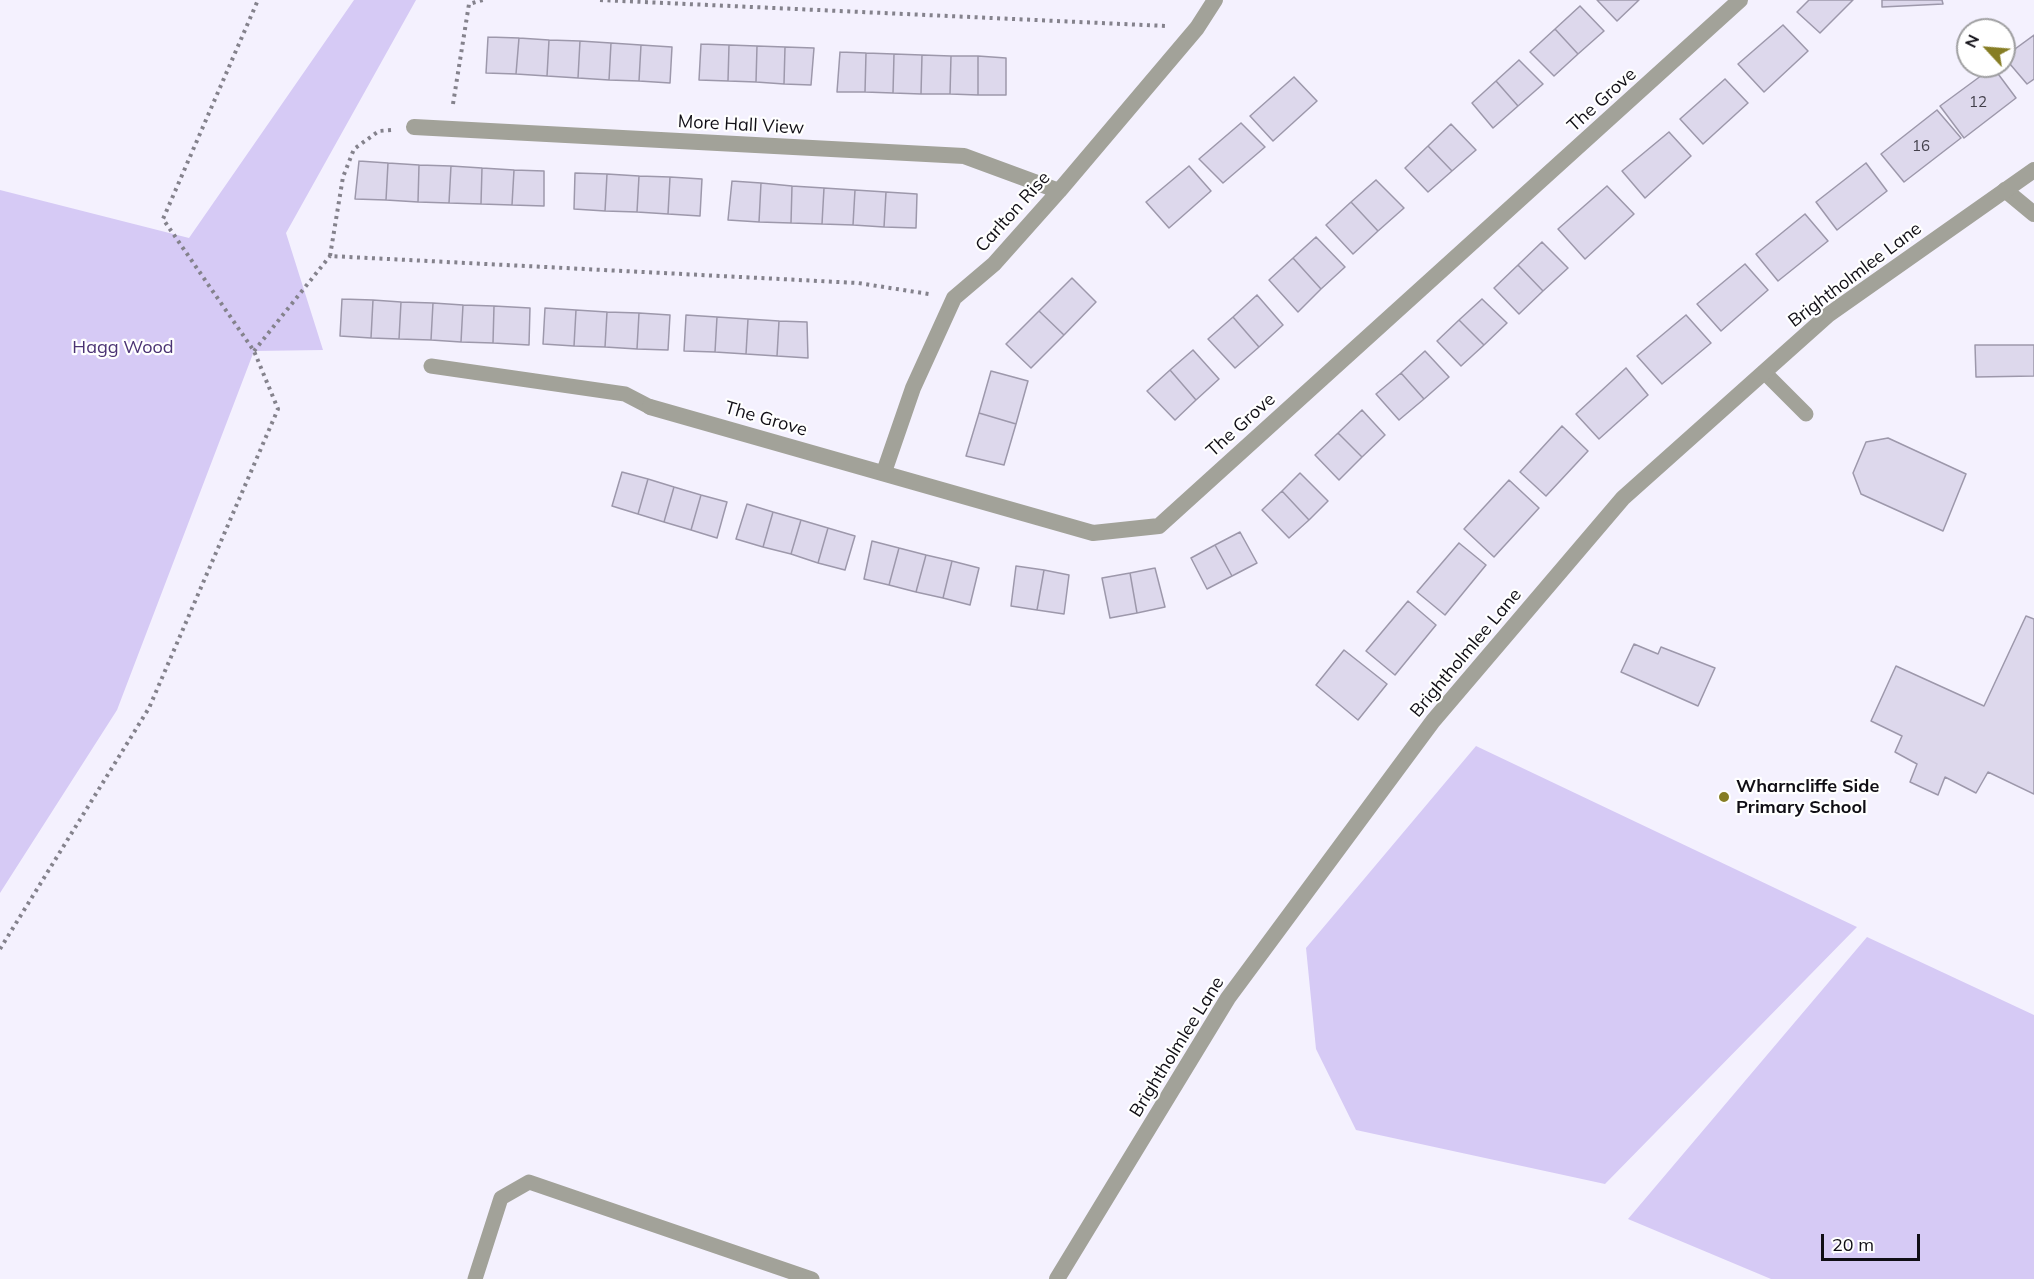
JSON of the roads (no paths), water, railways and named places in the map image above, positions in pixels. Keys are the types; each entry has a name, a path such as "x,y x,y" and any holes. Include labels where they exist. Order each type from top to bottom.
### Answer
{"street":[{"name":"Carlton Rise","path":"884,472 913,388 954,298 994,264 1059,191 1197,28 1215,0"},
{"name":"The Grove","path":"650,406 1093,532 1159,526 1740,0"},
{"name":"More Hall View","path":"414,127 964,156 1059,191"},
{"name":"Brightholmlee Lane","path":"1057,1279 1228,998 1432,721 1623,498 1828,315 2034,170"},
{"path":"2005,190 2034,214"}],"lane":[{"path":"431,366 625,394 650,406"},
{"path":"1764,372 1806,414"},
{"path":"475,1279 501,1198 529,1182 812,1279"}],"place":[{"name":"Wharncliffe Side Primary School","path":"1724,797"}],"park label":[{"name":"Hagg Wood","path":"123,348"}]}
